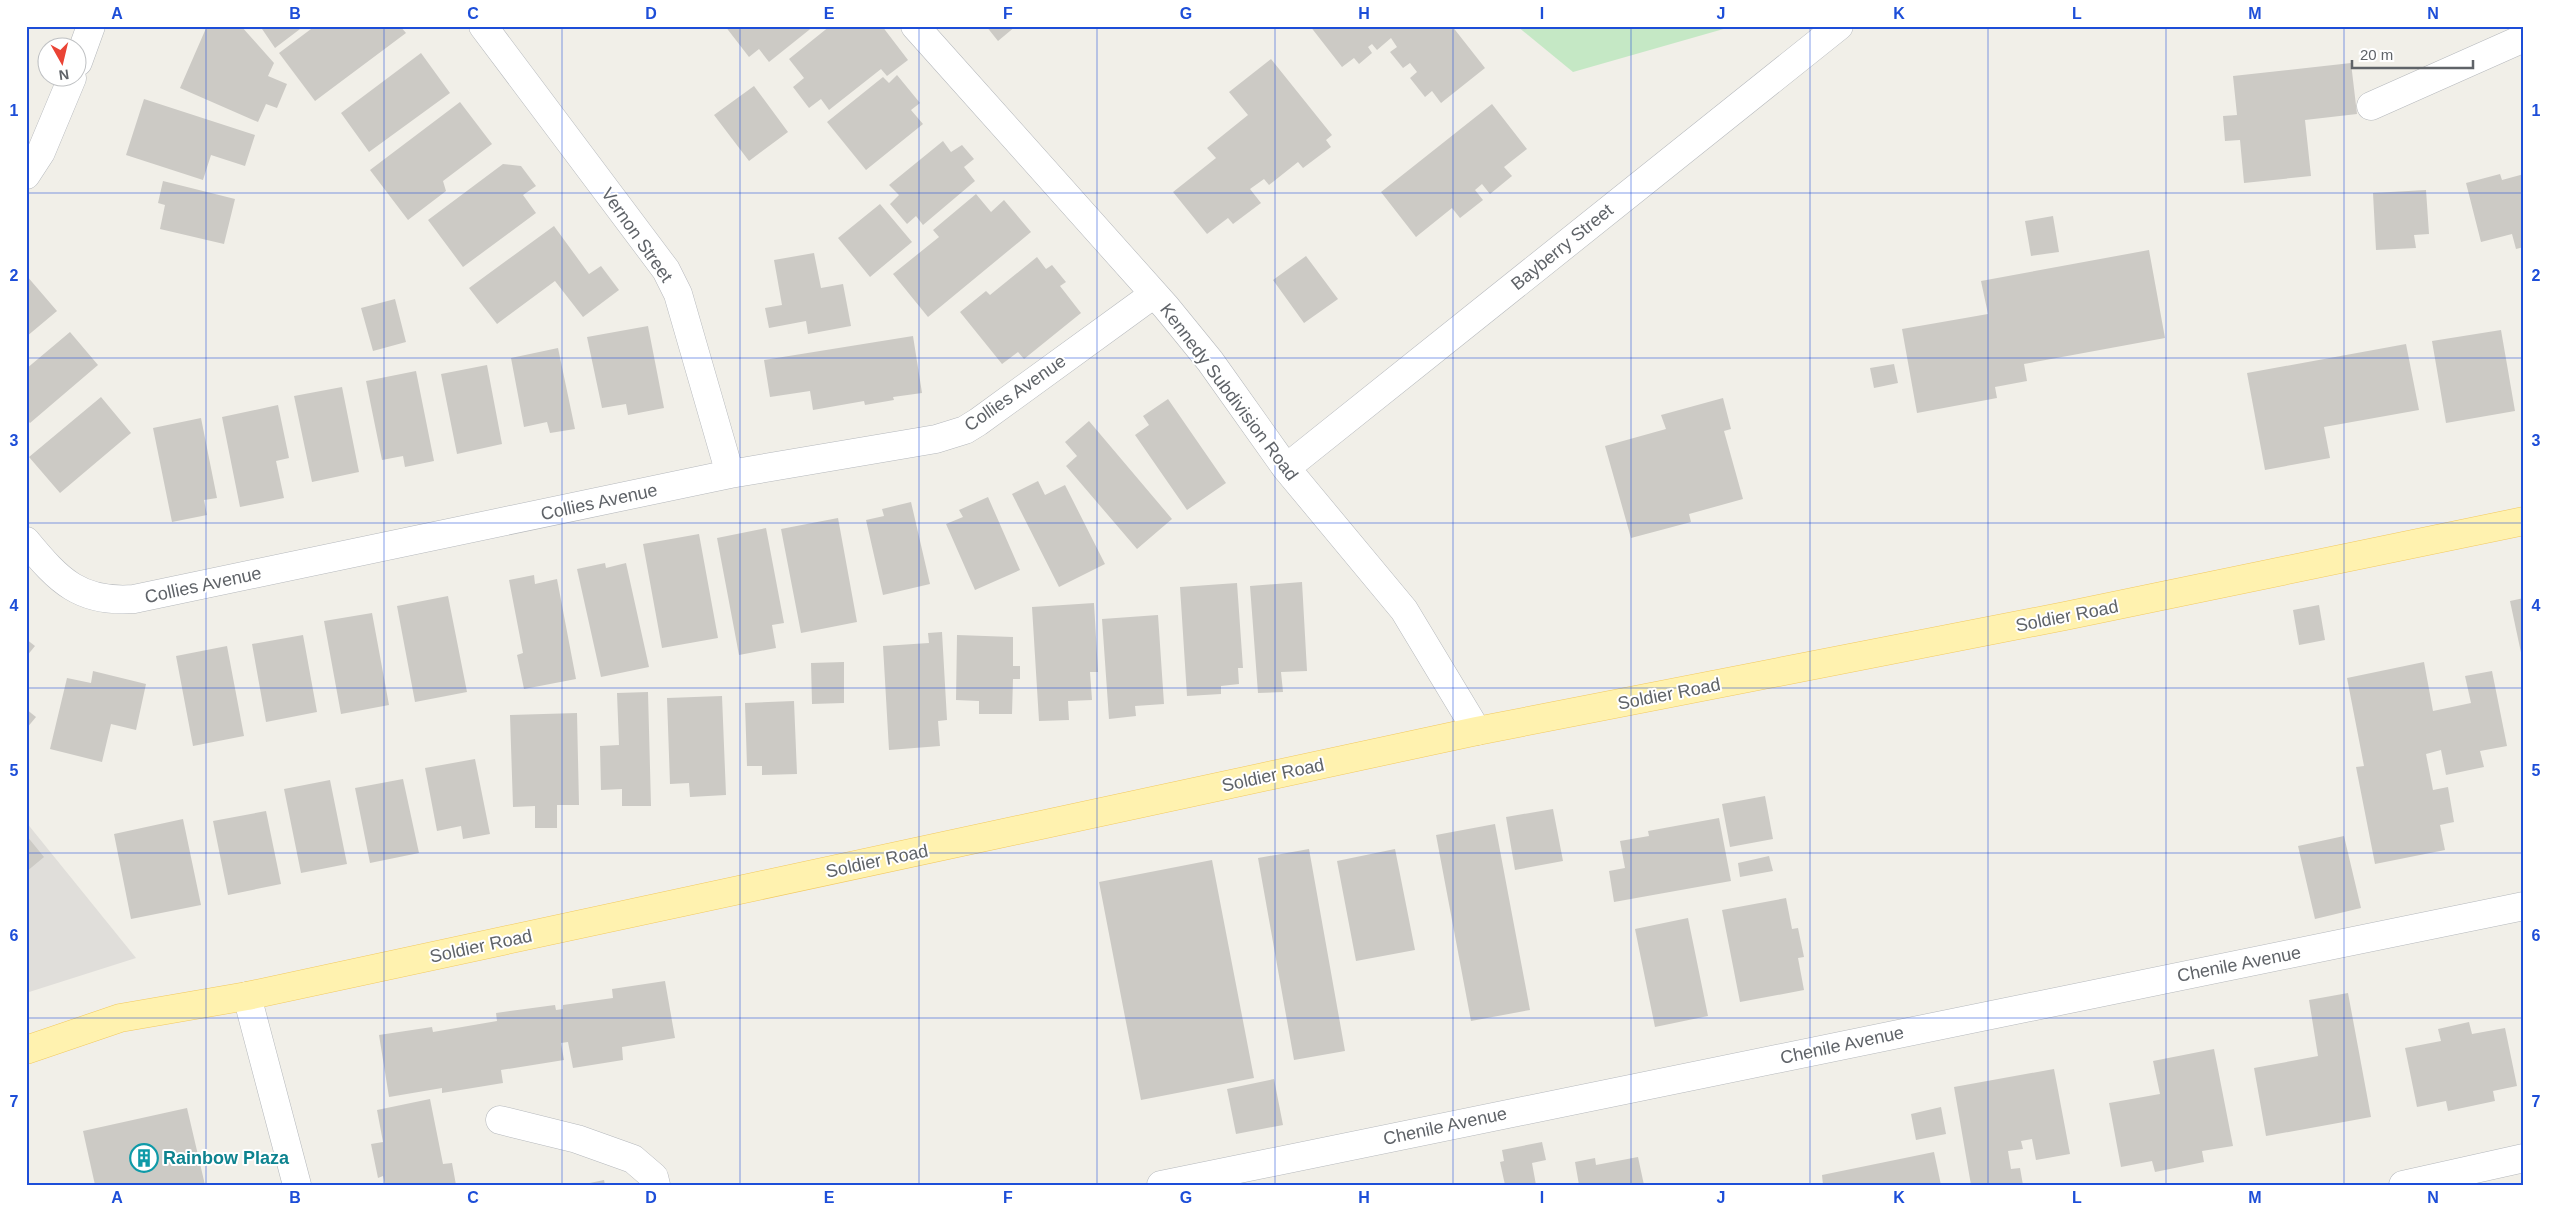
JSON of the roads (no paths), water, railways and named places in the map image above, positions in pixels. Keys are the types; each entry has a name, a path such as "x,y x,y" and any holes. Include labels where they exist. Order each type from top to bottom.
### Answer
{"main road":[{"name":"Soldier Road","path":"26,1050 120,1018 247,996 1477,732 2065,616 2524,521"}],"street":[{"path":"87,38 91,26"},
{"name":"Vernon Street","path":"483,26 666,270 678,294 730,474"},
{"name":"Kennedy Subdivision Road","path":"915,26 1154,294 1210,361 1286,468 1404,610 1477,732"},
{"name":"Bayberry Street","path":"1286,468 1839,26"},
{"path":"2371,106 2524,38"},
{"path":"26,175 41,152 68,88"},
{"name":"Collies Avenue","path":"26,541 56,574 76,590 102,599 134,599 730,474 936,439 965,430 1154,294"},
{"name":"Chenile Avenue","path":"1161,1185 2524,906"},
{"path":"247,996 297,1185"},
{"path":"500,1120 577,1140 633,1159 654,1177 656,1185"},
{"path":"2403,1185 2524,1158"}],"place":[{"name":"Rainbow Plaza","path":"144,1158"}]}
